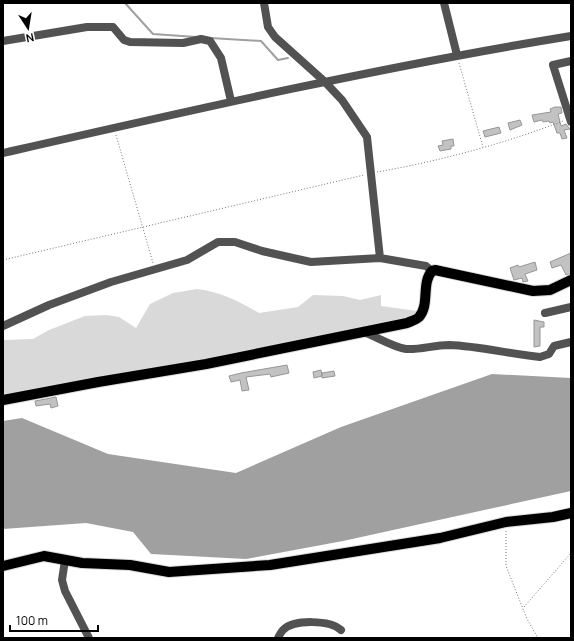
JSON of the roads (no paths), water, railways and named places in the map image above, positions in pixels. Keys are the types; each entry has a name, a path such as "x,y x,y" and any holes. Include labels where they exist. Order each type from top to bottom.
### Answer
{"main road":[{"path":"3,400 206,364 407,323 419,317 423,310 427,279 432,271 446,271 532,291 550,290 571,280"},
{"path":"3,566 44,556 82,563 130,565 169,572 270,566 440,538 506,522 553,517 571,513"}],"street":[{"path":"264,3 268,27 275,37 324,81 342,100 367,137 380,258"},
{"path":"444,3 457,55"},
{"path":"3,41 87,27 113,27 124,40 130,42 183,43 201,39 210,41 221,58 231,101"},
{"path":"3,153 324,81 457,55 571,36"},
{"path":"570,120 553,65 571,61"},
{"path":"3,326 49,305 111,282 187,260 218,242 235,242 262,251 311,262 380,258 426,266 432,271"},
{"path":"545,313 571,307"},
{"path":"364,332 406,349 417,349 432,345 450,345 540,357 549,354 554,346 571,342"},
{"path":"64,560 62,580 65,591 89,638"},
{"path":"278,638 283,629 298,624 327,623 336,626 341,630"}],"waterway":[{"path":"125,3 153,34 196,37"},
{"path":"210,38 261,41 278,60 288,58"}]}
